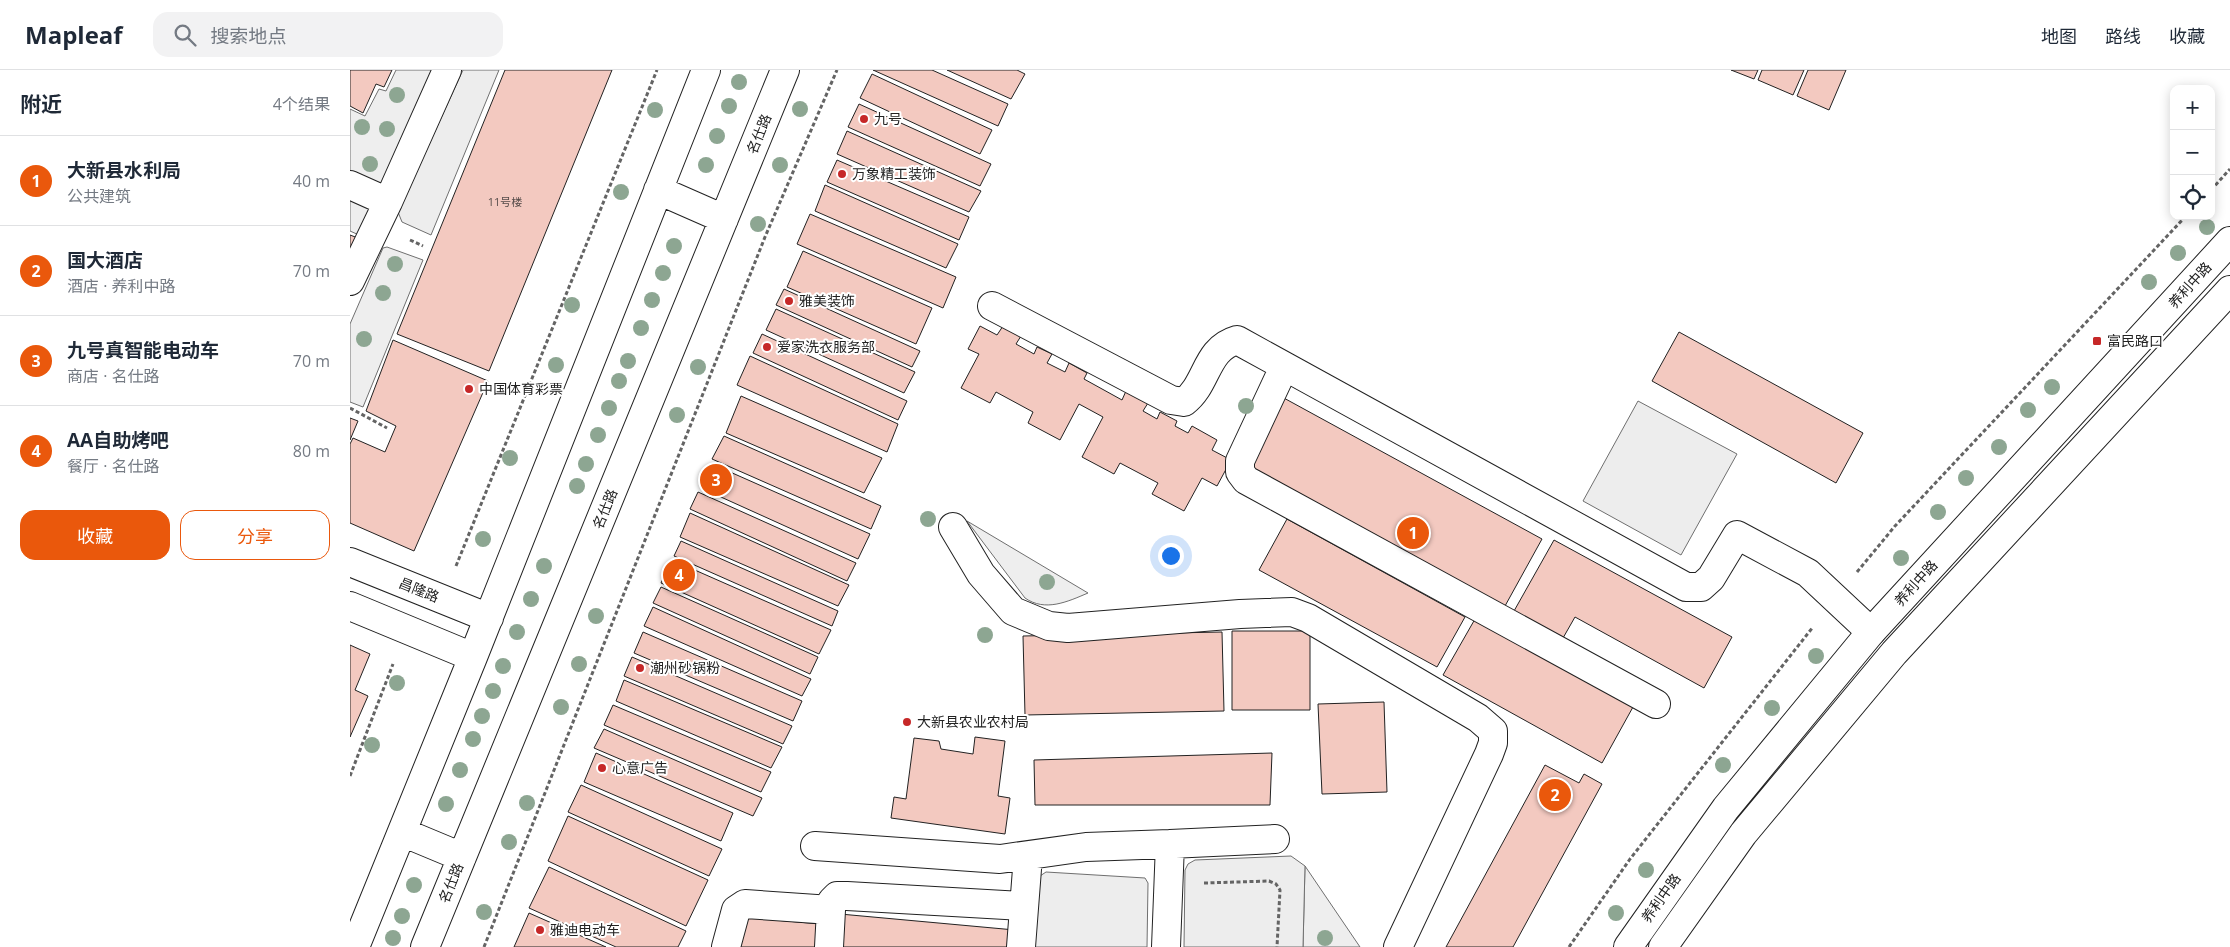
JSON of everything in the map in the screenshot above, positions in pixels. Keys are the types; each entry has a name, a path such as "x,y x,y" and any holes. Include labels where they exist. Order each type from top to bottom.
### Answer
{"street":[{"path":"350,281 388,202 447,70"},
{"path":"355,947 489,618 706,70"},
{"name":"名仕路","path":"425,947 785,70"},
{"path":"350,185 388,202"},
{"path":"658,190 724,219"},
{"name":"养利中路","path":"1628,947 1726,808 1871,632 2230,241"},
{"path":"1663,947 1743,834 1894,653 2230,290"},
{"path":"992,306 1171,400 1184,402 1193,395 1216,352 1224,344 1236,340 1686,587 1701,587 1710,578 1737,535 1808,573 1834,600 1871,632"},
{"path":"1284,367 1240,461 1240,472 1246,480 1656,704"},
{"path":"953,527 981,574 1013,611 1033,621 1048,626 1068,628 1240,614 1292,612 1308,618 1478,718 1492,731 1493,743 1489,754 1398,947"},
{"name":"昌隆路","path":"350,562 489,618"},
{"path":"350,606 473,656"},
{"path":"402,832 462,857"},
{"path":"815,846 1000,859 1086,847 1275,839"},
{"path":"1166,947 1170,844"},
{"path":"1021,947 1028,856"},
{"path":"829,947 832,901 837,896 1024,906"},
{"path":"726,947 736,910 745,904 831,910"}],"path":[{"path":"454,570 657,70"},
{"path":"484,947 765,237 837,70"},
{"path":"2215,186 2230,169"},
{"path":"1569,947 1630,859 1834,600 1895,526 2182,220"},
{"path":"350,408 387,428"},
{"path":"350,776 390,675 394,654"},
{"path":"1169,884 1268,881 1276,884 1280,890 1277,947"}],"shaded area":[{"path":"396,70 433,70 381,186 350,177 350,109 365,116 379,89 386,91"},
{"path":"463,70 499,70 431,235 402,222 398,212"},
{"path":"350,198 370,211 359,235 350,231"},
{"path":"387,247 423,260 363,407 350,402 350,324 383,248"},
{"path":"1638,401 1737,454 1681,555 1583,501"},
{"path":"967,521 1088,593 1072,600 1048,605 1025,598"},
{"path":"1291,856 1305,866 1303,947 1184,947 1185,870 1188,864 1195,860"},
{"path":"1305,866 1360,947 1303,947"},
{"path":"1046,872 1145,878 1148,883 1147,947 1032,947 1040,876"}],"building":[{"path":"350,70 392,70 384,87 376,84 363,113 350,106"},
{"path":"505,70 612,70 489,371 397,334"},
{"path":"873,70 932,70 1008,104 998,126"},
{"path":"947,70 1017,70 1025,74 1011,99"},
{"path":"1731,70 1758,70 1754,79"},
{"path":"1762,70 1804,70 1793,95 1758,80"},
{"path":"1808,70 1846,70 1829,110 1797,96"},
{"path":"872,74 992,130 980,154 860,98"},
{"path":"859,104 991,164 980,186 848,127"},
{"path":"847,131 981,191 969,212 837,154"},
{"path":"837,160 969,217 959,240 827,182"},
{"path":"825,185 958,244 946,268 815,211"},
{"path":"810,214 956,277 943,308 797,244"},
{"path":"350,235 358,238 350,257"},
{"path":"803,251 932,308 916,344 787,287"},
{"path":"784,289 920,351 912,367 776,305"},
{"path":"776,309 915,372 904,393 766,330"},
{"path":"980,326 997,335 1003,326 1021,336 1016,344 1034,354 1037,347 1052,354 1047,363 1065,372 1069,363 1087,373 1084,379 1122,400 1126,391 1148,403 1143,411 1157,419 1160,412 1177,421 1175,426 1188,433 1192,426 1217,440 1212,450 1231,460 1217,486 1202,478 1184,511 1152,494 1158,483 1120,463 1114,474 1082,457 1103,417 1079,404 1060,440 1028,423 1033,412 996,392 990,403 961,388 979,354 968,349"},
{"path":"1679,332 1863,433 1836,483 1652,381"},
{"path":"762,334 907,401 898,420 753,353"},
{"path":"393,340 488,381 414,551 350,523 350,444 353,438 385,452 396,426 366,411"},
{"path":"750,356 898,424 887,452 737,385"},
{"path":"741,396 882,458 864,493 726,433"},
{"path":"1282,397 1542,539 1505,606 1246,464"},
{"path":"350,418 358,421 350,440"},
{"path":"724,436 881,506 871,529 712,459"},
{"path":"712,464 870,534 858,559 701,488"},
{"path":"698,492 856,563 847,581 690,509"},
{"path":"690,513 849,585 838,606 680,537"},
{"path":"1287,519 1465,617 1437,667 1259,570"},
{"path":"1554,540 1732,637 1704,688 1575,617 1563,638 1514,611"},
{"path":"681,541 838,611 832,626 674,556"},
{"path":"672,560 831,630 819,654 661,583"},
{"path":"661,587 818,657 810,674 653,603"},
{"path":"653,607 811,679 802,696 644,626"},
{"path":"1475,619 1633,707 1602,763 1443,675"},
{"path":"1232,631 1310,631 1310,710 1232,710"},
{"path":"643,632 802,701 793,721 634,653"},
{"path":"1222,632 1224,711 1025,715 1023,636"},
{"path":"350,645 370,654 355,690 368,696 350,737"},
{"path":"632,657 792,726 783,744 624,676"},
{"path":"624,680 782,747 771,768 616,701"},
{"path":"1384,702 1387,792 1322,794 1318,704"},
{"path":"613,705 771,772 761,792 604,725"},
{"path":"604,729 762,798 753,816 594,748"},
{"path":"975,737 1005,741 998,796 1010,798 1005,834 891,818 894,797 906,799 914,738 939,741 941,749 973,754"},
{"path":"596,753 733,813 721,841 584,782"},
{"path":"1272,753 1270,805 1035,805 1034,760"},
{"path":"1545,765 1579,783 1584,774 1602,784 1513,947 1446,947"},
{"path":"581,785 722,849 709,876 568,812"},
{"path":"568,816 708,880 686,926 548,861"},
{"path":"549,867 686,931 678,947 616,947 529,908"},
{"path":"529,913 606,947 514,947"},
{"path":"840,914 1015,930 1014,947 838,947"},
{"path":"741,917 820,924 818,947 739,947"}],"place":[{"name":"九号","path":"864,119"},
{"name":"万象精工装饰","path":"842,174"},
{"name":"雅美装饰","path":"789,301"},
{"name":"富民路口","path":"2097,341"},
{"name":"爱家洗衣服务部","path":"767,347"},
{"name":"中国体育彩票","path":"469,389"},
{"name":"九号真智能电动车","path":"716,480"},
{"name":"大新县水利局","path":"1413,533"},
{"name":"AA自助烤吧","path":"679,575"},
{"name":"潮州砂锅粉","path":"640,668"},
{"name":"大新县农业农村局","path":"907,722"},
{"name":"心意广告","path":"602,768"},
{"name":"国大酒店","path":"1555,795"},
{"name":"雅迪电动车","path":"540,930"}]}
